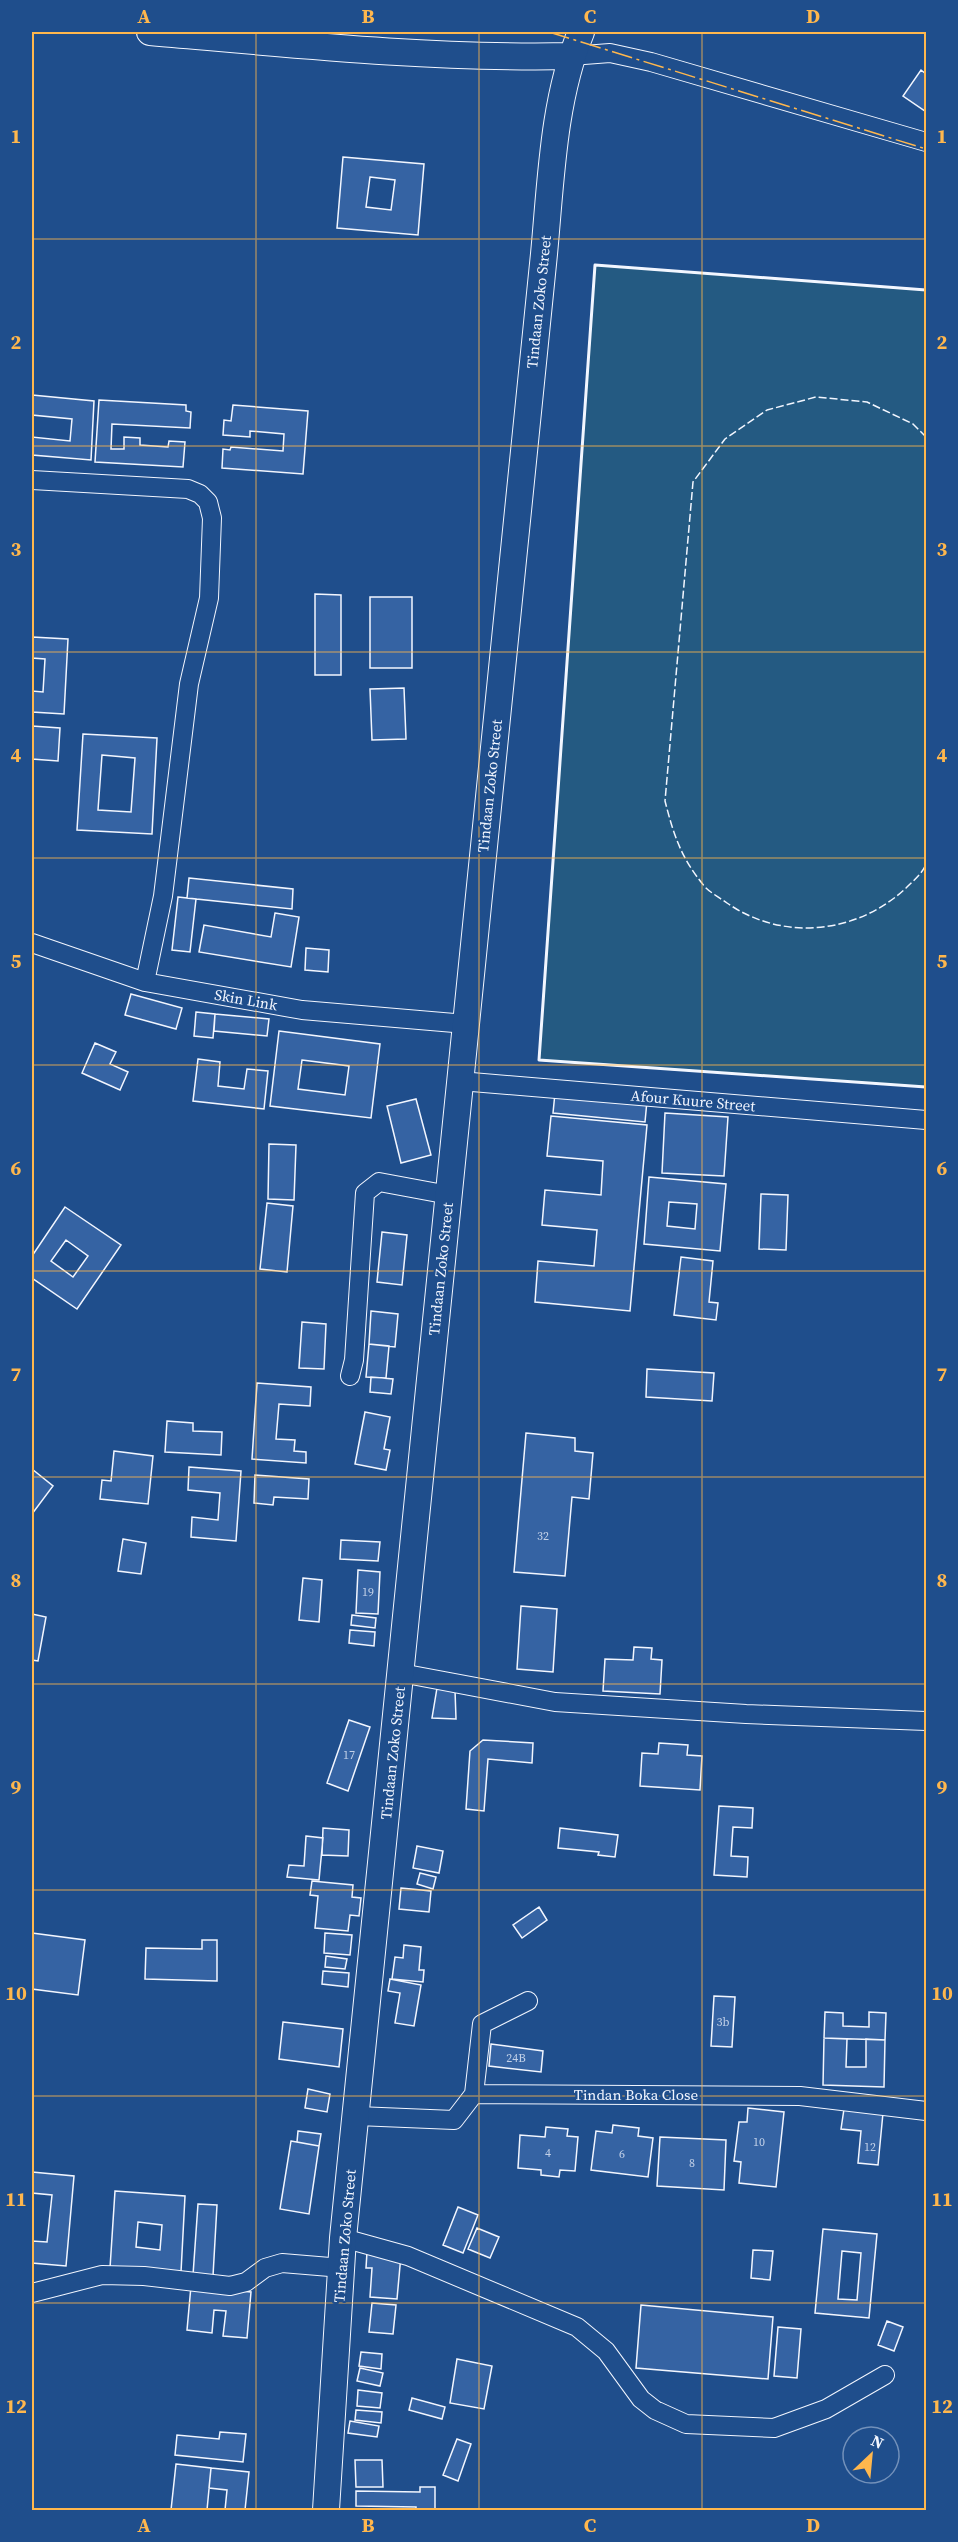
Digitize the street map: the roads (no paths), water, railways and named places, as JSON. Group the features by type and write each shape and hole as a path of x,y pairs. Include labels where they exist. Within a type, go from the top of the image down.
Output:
{"main road":[{"path":"150,32 307,45 525,57 571,56"},
{"name":"Tindaan Zoko Street","path":"326,2511 343,2238 556,137 571,56 581,32"}],"street":[{"path":"571,56 610,53 651,62 927,142"},
{"path":"32,480 188,489 200,494 208,502 212,518 209,598 189,684 163,896 145,982"},
{"name":"Skin Link","path":"32,944 145,982 302,1010 466,1024"},
{"name":"Afour Kuure Street","path":"460,1081 927,1120"},
{"path":"350,1376 354,1360 365,1193 379,1182 449,1195"},
{"path":"401,1673 555,1702 927,1721"},
{"path":"357,2116 454,2120 474,2094 482,2024 528,2001"},
{"name":"Tindan Boka Close","path":"474,2094 800,2096 927,2111"},
{"path":"343,2238 408,2256 577,2327 606,2351 641,2399 655,2410 686,2424 774,2428 826,2409 885,2374"},
{"path":"32,2293 102,2275 144,2276 230,2286 246,2282 266,2268 282,2263 342,2268"}]}
